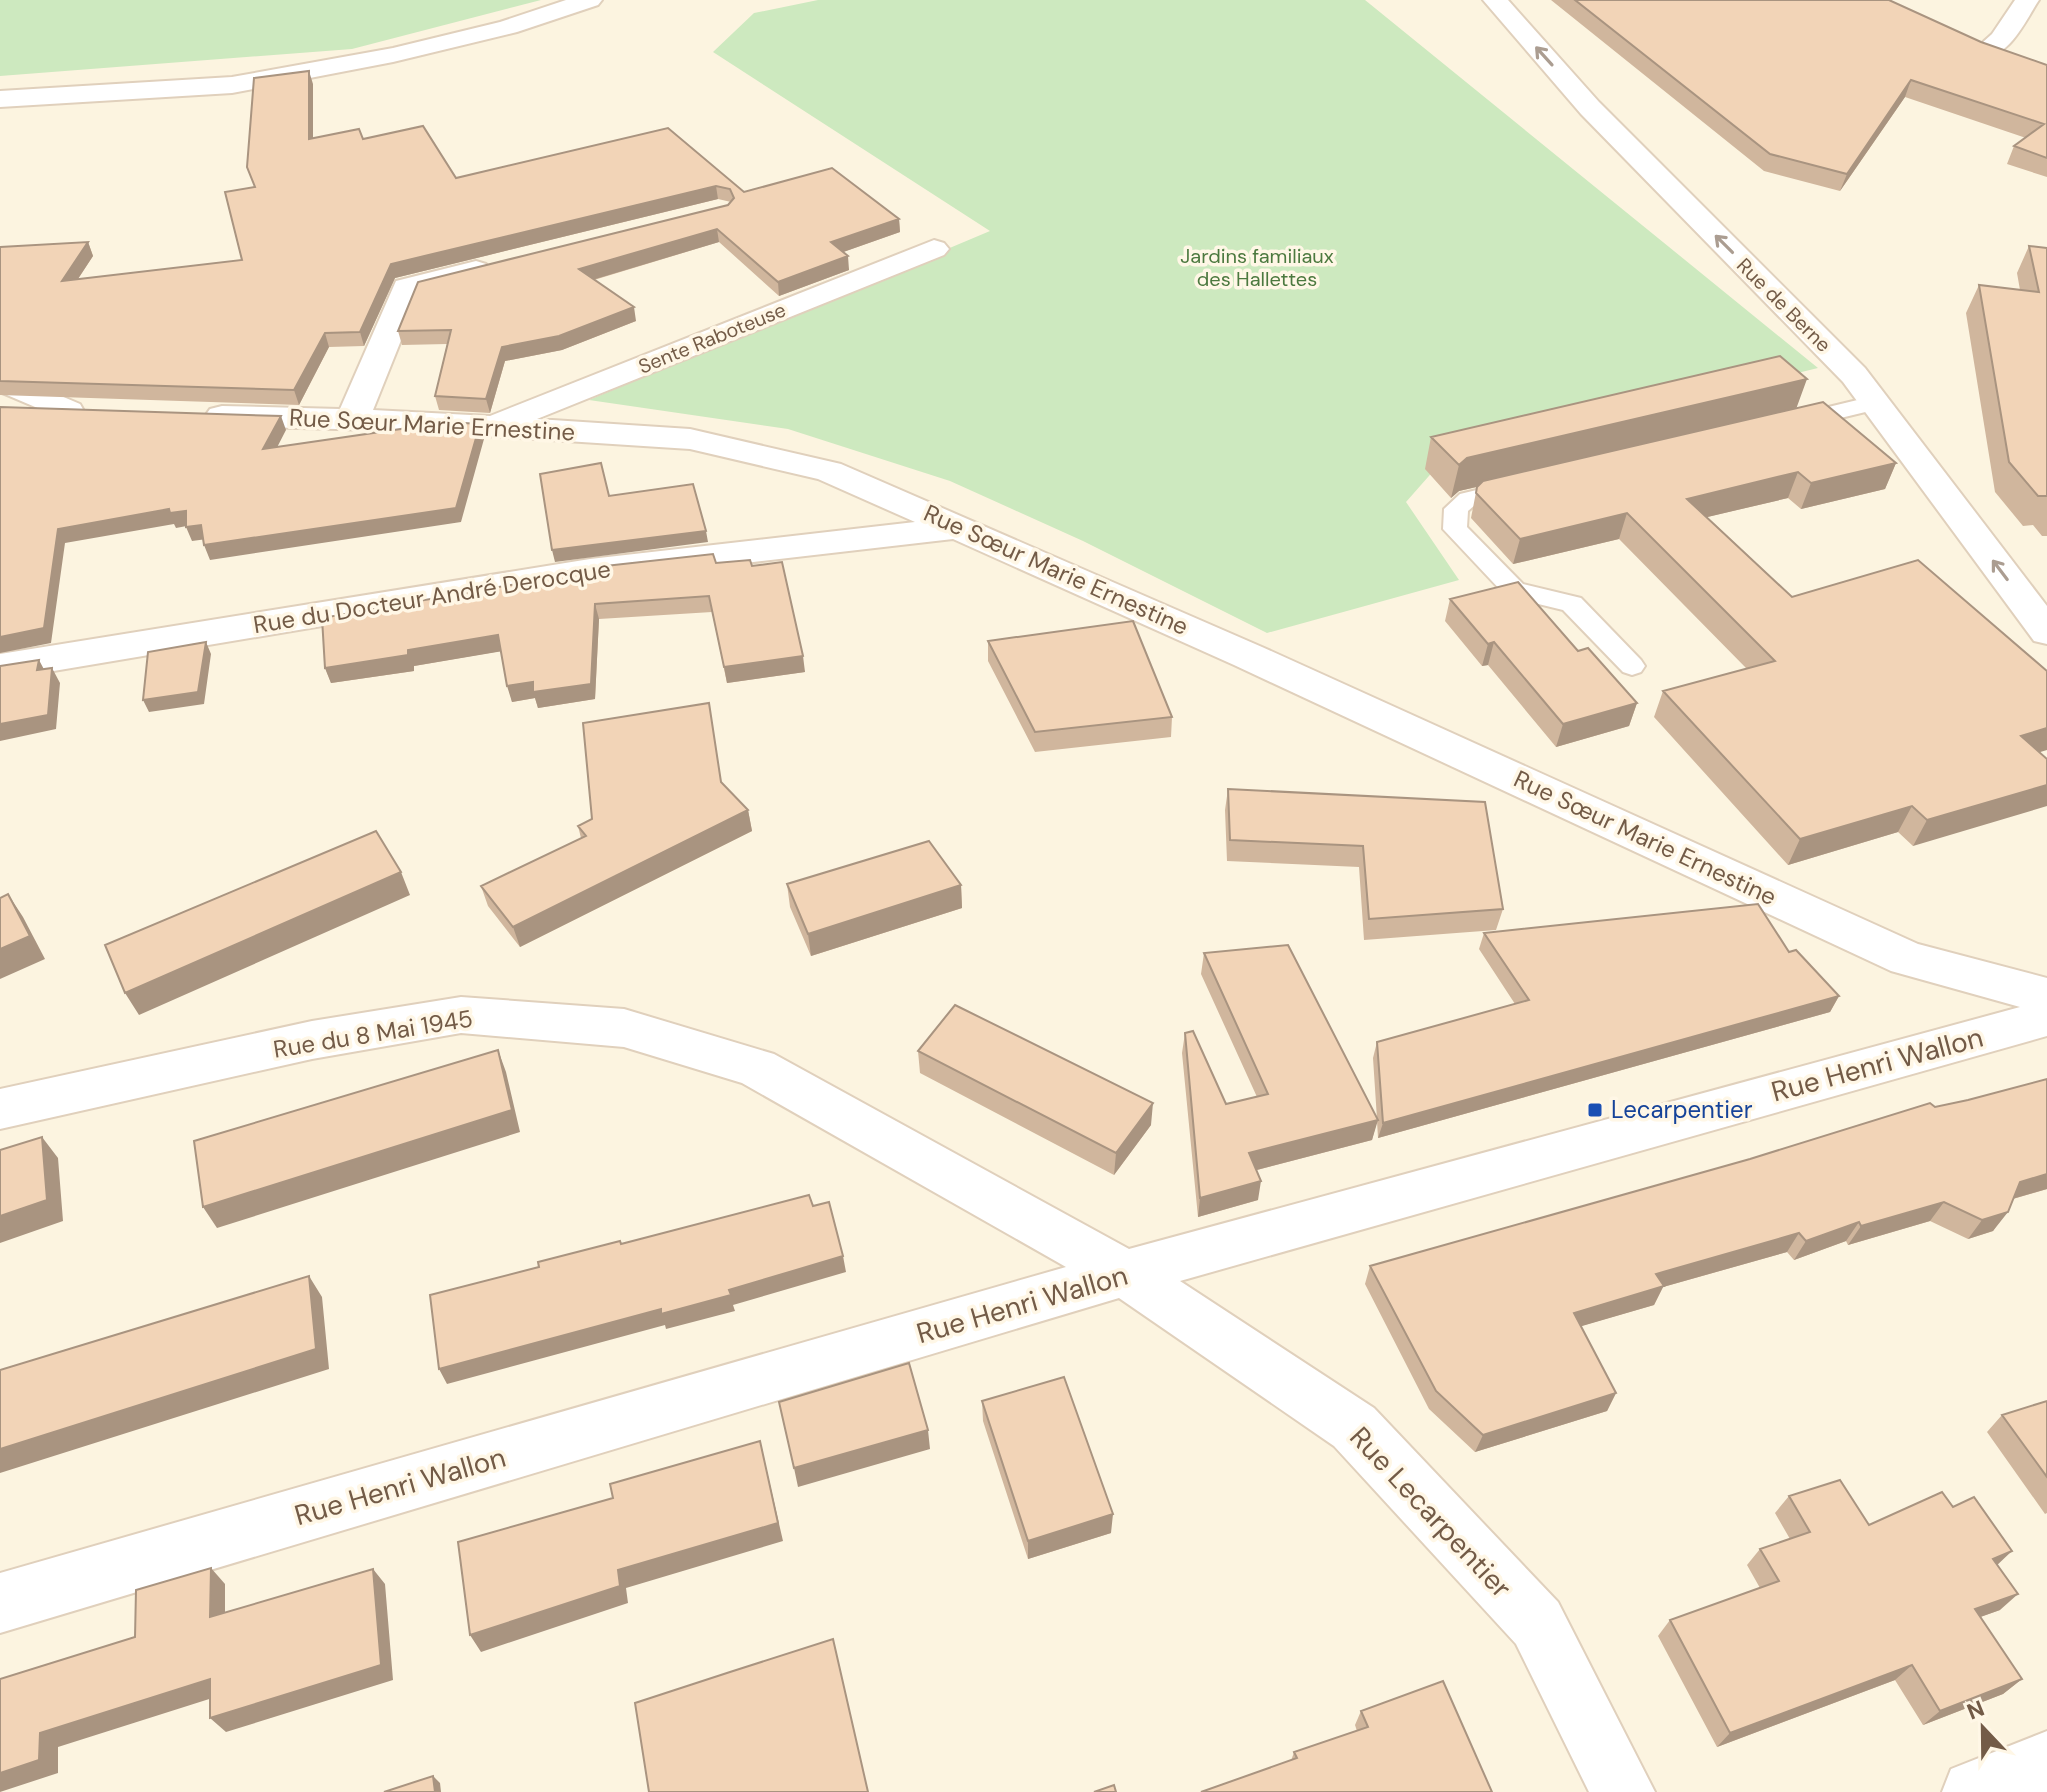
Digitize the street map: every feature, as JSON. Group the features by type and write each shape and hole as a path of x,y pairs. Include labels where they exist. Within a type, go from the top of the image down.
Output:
{"street":[{"path":"0,99 232,85 407,52 508,27 590,0"},
{"name":"Rue de Berne","path":"1495,0 1590,108 1854,375 2047,632"},
{"path":"2009,59 1975,47 2001,39 2027,0"},
{"name":"Sente Raboteuse","path":"489,426 934,249"},
{"path":"352,420 407,287 496,265"},
{"path":"0,380 83,411 0,408"},
{"name":"Rue Sœur Marie Ernestine","path":"194,415 489,426 690,439 829,471 962,527 1907,959 2047,996"},
{"name":"Rue du Docteur André Derocque","path":"0,667 590,570 962,527"},
{"name":"Rue du 8 Mai 1945","path":"0,1109 312,1040 461,1015 624,1028 757,1068 1125,1273"},
{"name":"Rue Henri Wallon","path":"0,1603 1125,1273 2047,1018"},
{"name":"Rue Lecarpentier","path":"1125,1273 1354,1427 1537,1623 1623,1792"},
{"path":"1974,1792 2047,1763"}],"lane":[{"path":"1767,428 1874,403"},
{"path":"1543,482 1468,499 1456,509 1455,529 1515,590 1572,604 1632,666"}],"green space":[{"path":"0,0 541,0 352,49 0,76"},
{"name":"Jardins familiaux des Hallettes","path":"818,0 1365,0 1818,368 1443,460 1406,502 1459,580 1267,633 1083,541 950,481 788,429 589,400 990,231 713,52 754,13"}],"building":[{"path":"1575,0 1889,0 1981,42 2047,65 2047,158 2014,146 2044,124 1911,80 1847,174 1770,154"},
{"path":"309,71 309,139 359,129 363,139 423,126 456,178 668,128 744,192 832,168 899,219 831,242 848,256 778,282 717,229 579,269 634,307 559,336 502,347 486,399 435,396 451,330 398,331 418,282 728,205 734,198 730,189 716,186 391,264 360,332 325,333 294,390 0,381 0,247 88,242 62,281 242,260 225,192 255,187 247,167 254,78"},
{"path":"2029,246 2047,248 2047,496 2038,496 2009,462 1979,285 2039,292"},
{"path":"1780,356 1807,379 1467,458 1459,465 1431,437"},
{"path":"1823,402 1896,463 1811,483 1798,472 1687,499 1792,597 1918,560 2047,671 2047,728 2021,736 2047,759 2047,785 1927,820 1912,806 1800,839 1663,691 1775,661 1627,513 1520,539 1476,493 1483,481"},
{"path":"0,407 281,416 263,449 428,425 429,421 480,424 456,508 204,545 201,525 186,527 186,511 170,513 169,509 58,529 44,628 0,637"},
{"path":"601,463 609,496 693,484 706,531 552,550 540,474"},
{"path":"713,554 716,563 750,560 752,566 782,562 803,656 724,667 709,596 595,604 591,684 533,692 533,682 507,686 498,635 408,650 408,655 325,668 322,618 556,577 556,573"},
{"path":"1518,582 1578,651 1588,648 1637,703 1563,724 1494,642 1488,644 1450,599"},
{"path":"1133,621 1172,717 1035,732 988,641"},
{"path":"206,642 198,692 143,700 148,652"},
{"path":"39,660 37,670 52,668 48,715 0,724 0,666"},
{"path":"709,703 721,782 748,810 513,927 481,886 586,836 578,826 592,819 583,723"},
{"path":"1228,789 1485,802 1503,909 1369,919 1363,846 1230,840"},
{"path":"376,831 401,872 125,993 105,945"},
{"path":"929,841 961,885 808,934 787,884"},
{"path":"8,894 30,936 0,949 0,898"},
{"path":"1758,904 1789,952 1796,950 1839,996 1383,1123 1377,1042 1529,1000 1484,933"},
{"path":"1288,945 1378,1120 1249,1153 1261,1181 1200,1198 1185,1033 1193,1031 1226,1104 1268,1094 1204,953"},
{"path":"955,1005 1153,1103 1116,1153 918,1051"},
{"path":"498,1050 512,1110 203,1207 194,1141"},
{"path":"2047,1079 2047,1174 2020,1182 2008,1212 1982,1220 1944,1202 1861,1226 1859,1222 1806,1241 1799,1233 1656,1274 1664,1286 1574,1313 1616,1393 1483,1435 1436,1391 1370,1266 1750,1159 1930,1103 1935,1107"},
{"path":"42,1137 47,1200 0,1216 0,1150"},
{"path":"809,1195 813,1206 829,1202 843,1256 729,1290 731,1295 661,1314 661,1309 439,1369 430,1295 539,1267 538,1262 620,1241 621,1244"},
{"path":"309,1276 316,1349 0,1449 0,1370"},
{"path":"909,1363 928,1430 794,1468 779,1402"},
{"path":"1064,1377 1113,1514 1028,1541 982,1401"},
{"path":"2047,1401 2047,1477 2002,1415"},
{"path":"760,1441 778,1523 618,1570 620,1586 470,1635 458,1542 613,1498 610,1484"},
{"path":"1840,1480 1869,1525 1942,1492 1953,1507 1974,1497 2012,1551 1993,1559 2018,1594 1975,1609 2022,1679 1940,1711 1912,1665 1730,1733 1670,1620 1779,1581 1760,1549 1810,1532 1789,1496"},
{"path":"211,1568 210,1617 373,1569 381,1665 210,1718 210,1679 40,1733 39,1760 0,1773 0,1679 135,1637 136,1590"},
{"path":"833,1639 868,1792 649,1792 635,1703"},
{"path":"1443,1681 1492,1792 1201,1792 1297,1758 1294,1752 1368,1727 1361,1711"},
{"path":"433,1776 435,1792 384,1792"},
{"path":"1114,1785 1116,1792 1094,1792"}],"place":[{"name":"Lecarpentier","path":"1595,1110"}]}
